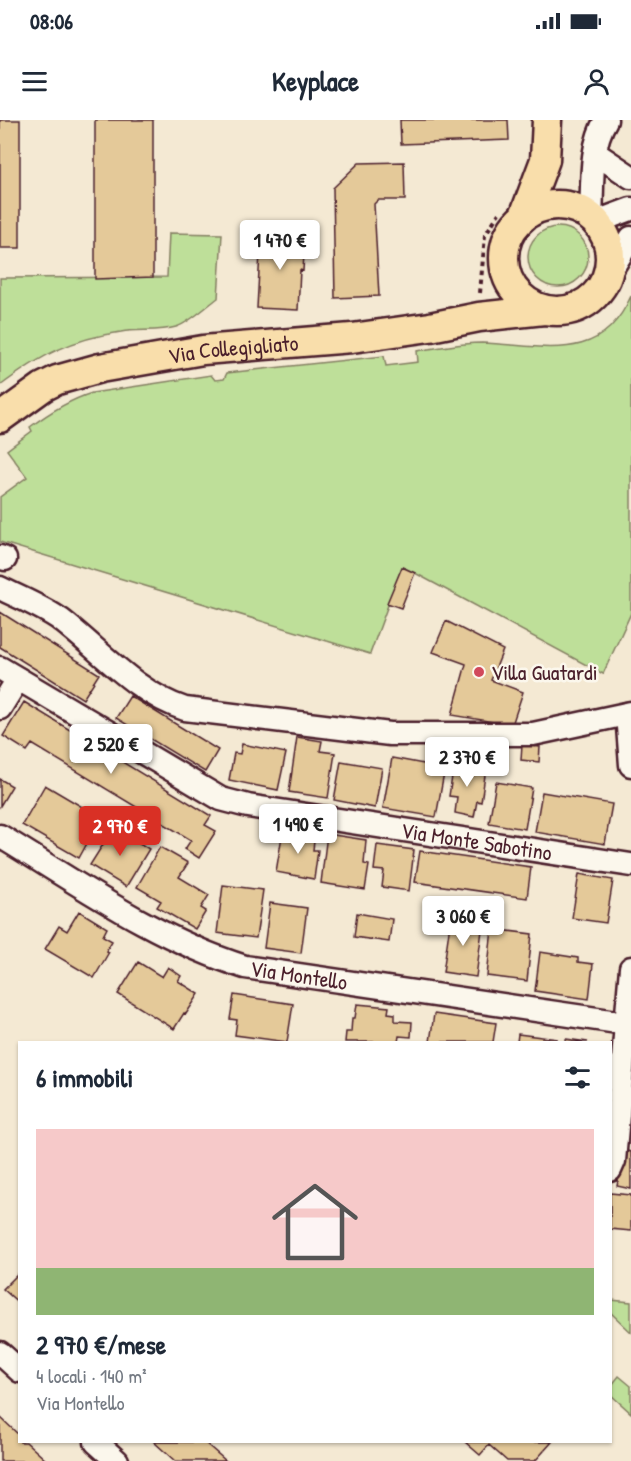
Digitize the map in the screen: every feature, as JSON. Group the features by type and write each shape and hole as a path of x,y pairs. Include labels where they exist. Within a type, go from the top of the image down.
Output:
{"main road":[{"path":"546,160 585,215 603,232 608,244 610,262 608,275 598,292 582,305 563,311 544,310 520,297 506,274 504,262 506,243 515,226 524,216 546,160 547,120"},
{"path":"524,216 546,206 585,215"},
{"path":"480,317 506,274"},
{"name":"Via Collegigliato","path":"0,418 43,387 64,378 100,368 202,350 352,338 480,317 544,310"}],"street":[{"path":"606,120 600,132 595,153 585,215 631,209"},
{"path":"595,153 631,177"},
{"path":"608,275 631,238"},
{"path":"0,588 51,614 160,699 185,709 390,734 533,734 629,714 631,765"},
{"path":"0,708 9,673"},
{"name":"Via Monte Sabotino","path":"9,673 211,794 232,802 631,865"},
{"name":"Via Montello","path":"0,836 154,930 194,949 245,967 629,1024"},
{"path":"612,1166 629,1024 631,968"},
{"path":"0,1353 18,1369"},
{"path":"97,1443 117,1461"}],"green space":[{"path":"558,227 575,232 583,240 588,257 583,274 575,282 558,287 541,282 533,274 528,257 533,240 541,232"},
{"path":"169,233 222,234 218,298 192,319 176,327 103,335 56,350 0,386 0,278 167,277"},
{"path":"631,296 631,613 603,674 402,567 370,654 0,542 0,497 27,477 7,450 32,431 30,427 75,399 92,393 211,375 215,380 224,379 227,373 384,356 386,366 418,362 417,351 466,344 568,346 587,342 603,333 618,318"},
{"path":"612,1300 631,1302 631,1332 612,1314"},
{"path":"619,1376 631,1386 631,1413 612,1396 612,1385"}],"building":[{"path":"0,120 20,120 20,248 0,248"},
{"path":"95,120 153,120 153,277 95,279"},
{"path":"400,120 508,120 509,140 401,144"},
{"path":"404,162 405,200 378,200 374,204 379,296 335,298 333,188 359,163"},
{"path":"261,234 305,236 298,310 257,308"},
{"path":"402,567 415,573 401,608 387,603"},
{"path":"0,612 99,674 83,699 0,647"},
{"name":"Villa Guatardi","path":"446,621 503,650 491,680 523,692 512,725 452,715 466,664 433,652"},
{"path":"130,696 218,750 205,772 116,718"},
{"path":"24,702 211,816 205,825 216,831 199,858 185,849 191,840 32,744 27,751 3,736"},
{"path":"297,737 322,741 320,751 335,753 328,798 289,792"},
{"path":"242,744 286,753 278,790 229,780 234,753 240,754"},
{"path":"522,745 540,747 539,762 521,760"},
{"path":"392,758 445,768 436,817 383,808"},
{"path":"341,761 382,768 375,808 334,800"},
{"path":"454,764 486,769 481,802 477,801 474,817 455,813 457,797 449,796"},
{"path":"0,779 12,786 0,806"},
{"path":"496,782 532,788 525,829 489,823"},
{"path":"45,785 101,818 79,858 22,825"},
{"path":"542,792 612,804 605,844 535,832"},
{"path":"114,827 149,849 126,887 90,865"},
{"path":"292,829 315,833 313,850 318,850 314,879 276,872 282,836 290,837"},
{"path":"327,834 366,840 364,864 369,865 365,890 321,883"},
{"path":"377,845 414,850 409,891 382,887 384,871 374,870"},
{"path":"160,847 188,863 179,877 209,895 201,908 206,911 195,929 157,907 161,901 137,887"},
{"path":"420,851 531,867 527,898 415,882"},
{"path":"579,874 613,880 606,923 572,918"},
{"path":"223,885 263,890 256,938 217,933"},
{"path":"270,903 307,908 301,953 264,948"},
{"path":"79,911 107,928 103,936 112,941 106,951 109,952 94,978 45,949 59,926 67,931"},
{"path":"357,913 392,919 389,942 354,937"},
{"path":"451,917 483,922 476,977 443,972"},
{"path":"492,929 532,934 527,981 487,976"},
{"path":"540,952 578,958 578,962 593,964 589,999 535,991"},
{"path":"138,962 162,977 168,967 181,976 178,981 199,994 174,1029 118,994"},
{"path":"234,995 293,1004 287,1041 235,1035 237,1020 230,1019"},
{"path":"357,1004 389,1007 388,1013 395,1014 395,1021 412,1022 411,1037 399,1036 398,1041 345,1041 346,1032 351,1032 352,1018 355,1018"},
{"path":"434,1014 496,1023 493,1041 430,1041"},
{"path":"518,1034 557,1039 556,1041 517,1041"},
{"path":"624,1150 631,1152 631,1189 617,1186"},
{"path":"612,1193 631,1195 631,1231 612,1229"},
{"path":"18,1274 18,1302 3,1289"},
{"path":"0,1417 18,1434 18,1443 27,1443 47,1461 0,1461"},
{"path":"155,1443 205,1443 226,1461 175,1461"},
{"path":"466,1443 551,1443 535,1461 507,1461 489,1445 480,1455"}],"place":[{"name":"Villa Guatardi","path":"479,672"}]}
